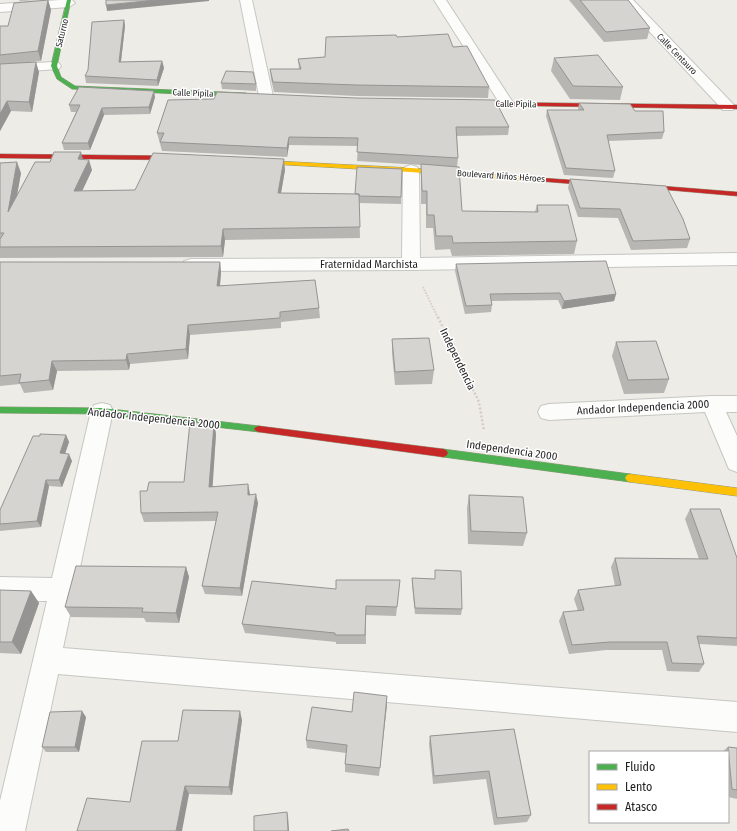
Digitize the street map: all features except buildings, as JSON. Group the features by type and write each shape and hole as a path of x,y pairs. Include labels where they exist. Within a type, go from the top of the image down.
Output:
{"street":[{"path":"246,0 270,96"},
{"path":"440,0 507,104"},
{"name":"Calle Centauro","path":"626,0 733,107"},
{"path":"0,8 69,2"},
{"name":"Saturno","path":"56,72 69,2"},
{"path":"0,70 56,72"},
{"name":"Calle Pípila","path":"56,72 74,88 270,96"},
{"name":"Calle Pípila","path":"459,103 733,107"},
{"path":"0,156 190,158"},
{"name":"Boulevard Niños Héroes","path":"245,161 411,170 610,184"},
{"path":"411,170 412,264"},
{"path":"626,186 737,194"},
{"name":"Fraternidad Marchista","path":"174,264 412,264 737,259"},
{"path":"712,404 737,463"},
{"name":"Andador Independencia 2000","path":"549,412 737,404"},
{"name":"Andador Independencia 2000","path":"0,410 102,411 283,432"},
{"path":"9,831 61,590 102,411"},
{"name":"Independencia 2000","path":"283,432 737,492"},
{"path":"0,589 61,590"},
{"path":"46,660 737,717"}],"path":[{"name":"Independencia","path":"412,264 479,402 488,459"}],"traffic: fast":[{"path":"69,0 54,66 59,78 74,88 246,95"},
{"path":"0,410 102,411 259,429"},
{"path":"443,453 630,478"}],"traffic: slow":[{"path":"255,162 411,170 527,179"},
{"path":"630,478 737,492"}],"traffic: jam":[{"path":"468,104 737,107"},
{"path":"0,156 181,158"},
{"path":"527,179 600,184"},
{"path":"636,186 737,194"},
{"path":"259,429 443,453"}]}
